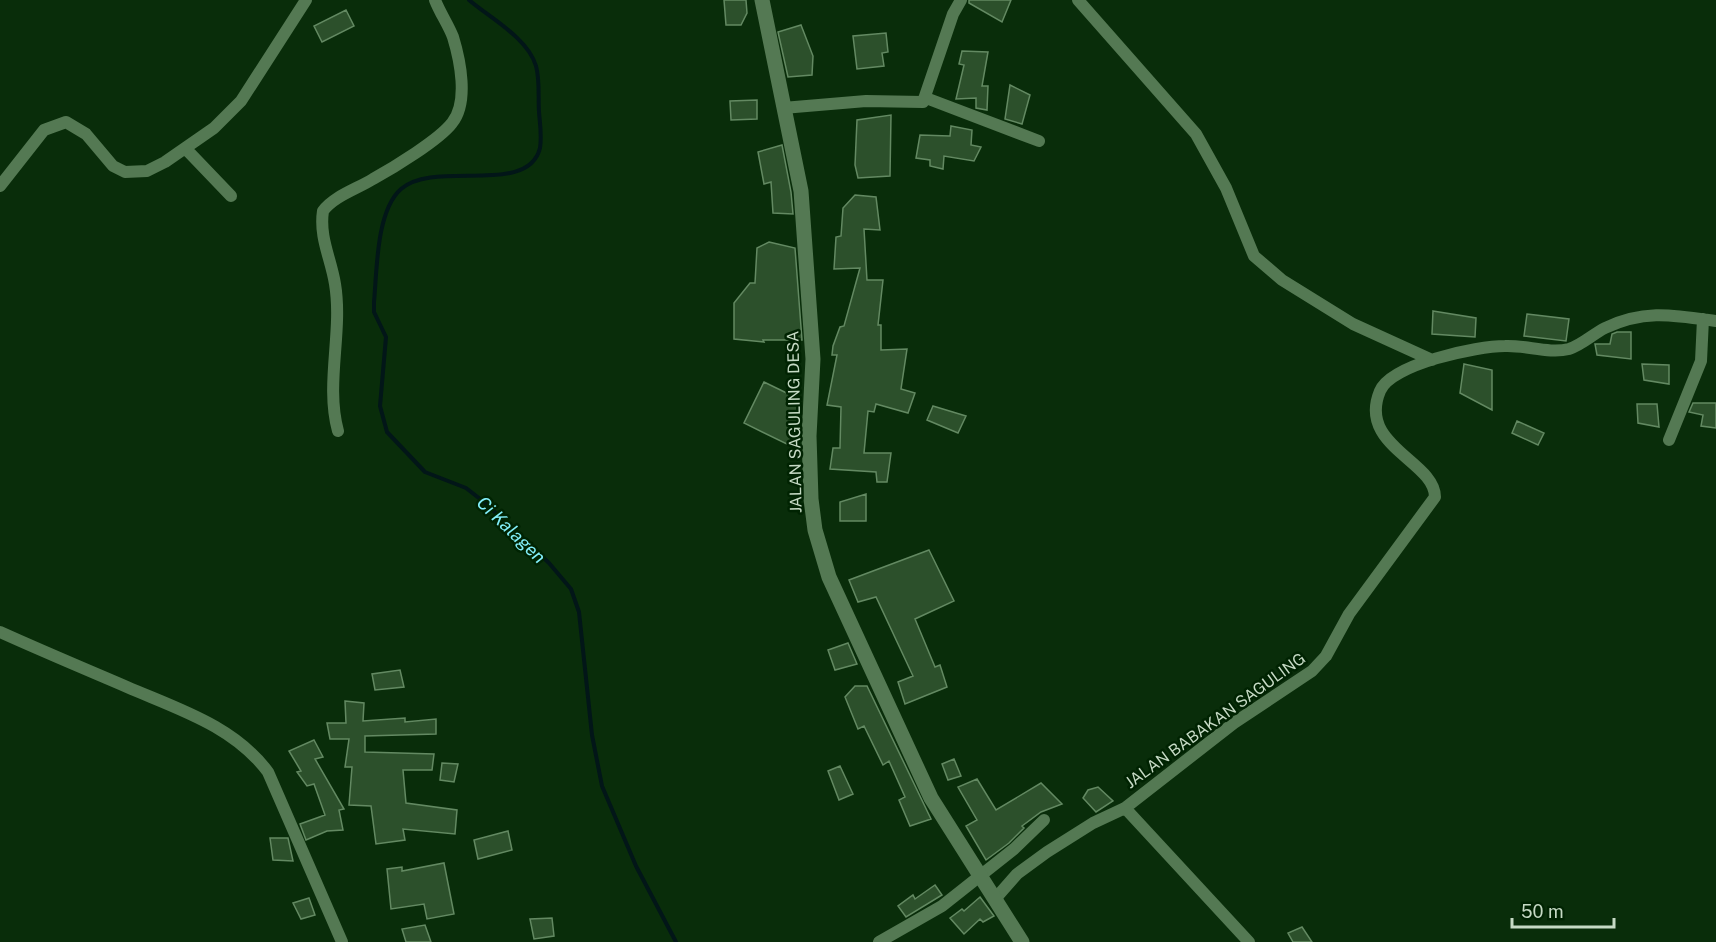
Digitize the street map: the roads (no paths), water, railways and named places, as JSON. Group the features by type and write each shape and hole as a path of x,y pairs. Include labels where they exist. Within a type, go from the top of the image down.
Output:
{"street":[{"path":"0,186 44,130 66,122 86,134 113,166 125,172 147,171 185,148 214,128 241,101 306,0"},
{"path":"338,431 334,407 336,286 325,249 323,211 334,201 375,178 428,143 453,123 460,102 460,72 453,38 435,0"},
{"name":"JALAN SAGULING DESA","path":"762,0 801,191 813,359 810,478 815,530 830,576 931,798 982,875 1022,942"},
{"path":"783,108 866,101 920,103 926,98 945,36 961,0"},
{"path":"1078,0 1196,134 1226,188 1254,256 1282,280 1353,324 1432,360 1476,349 1505,346 1569,349 1630,317 1659,315 1710,320 1701,362 1670,440"},
{"path":"926,98 1040,141"},
{"path":"185,148 231,196"},
{"name":"JALAN BABAKAN SAGULING","path":"995,899 1017,874 1093,823 1125,808 1234,723 1312,671 1326,656 1340,636 1349,614 1435,497 1431,483 1386,440 1379,427 1377,409 1380,391 1388,381 1402,371 1432,360"},
{"path":"0,632 220,729 256,755 268,772 342,942"},
{"path":"1125,808 1249,942"},
{"path":"879,942 942,906 982,875 1044,820"}],"waterway":[{"name":"Ci Kalagen","path":"469,0 507,29 532,56 538,77 540,148 532,163 518,171 500,175 435,177 416,181 401,189 393,199 382,226 379,242 374,302 374,312 386,337 380,406 387,432 425,472 466,488 484,502 549,563 571,589 579,612 592,735 602,786 636,866 676,942"}]}
